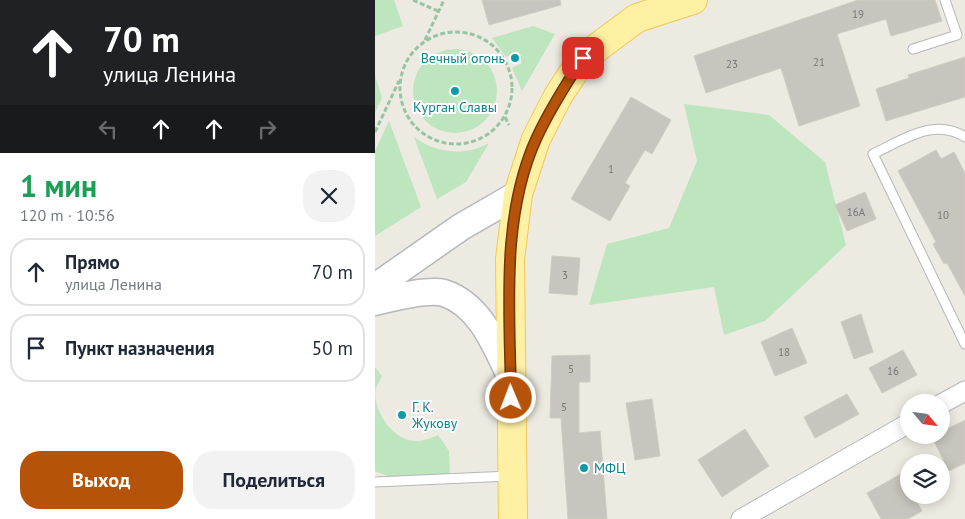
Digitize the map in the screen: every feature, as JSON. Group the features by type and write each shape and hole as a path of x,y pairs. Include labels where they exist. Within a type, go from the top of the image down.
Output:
{"main road":[{"path":"513,519 510,259 519,194 536,139 558,96 583,58 637,18 693,0"},
{"path":"375,287 461,227 519,194"},
{"path":"375,302 409,295 443,293 462,304 482,320 511,378"}],"street":[{"path":"950,399 965,391"},
{"path":"741,519 900,428"}],"lane":[{"path":"913,49 957,35 945,0"},
{"path":"965,137 955,130 932,128 873,154 965,344"},
{"path":"375,482 513,476"}],"path":[{"path":"413,0 439,11"},
{"path":"375,132 407,60 423,42 444,0"},
{"path":"400,78 400,98 407,116 419,132 437,141 456,145 475,142 492,132 505,117 512,100 513,82 508,65 499,50 485,38 468,32 450,31 433,36 423,42"},
{"path":"505,117 509,125"}],"green space":[{"path":"375,0 394,0 403,26 375,36"},
{"path":"533,26 555,34 522,91 512,68 522,63 518,52 506,57 492,38"},
{"name":"Курган Славы","path":"455,49 471,52 485,61 494,75 497,91 494,107 485,121 471,130 455,133 439,130 425,121 416,107 413,91 416,75 425,61 439,52"},
{"path":"375,75 382,98 375,113"},
{"path":"684,104 769,115 825,162 846,245 765,321 724,335 714,287 589,305 607,244 669,228 697,161"},
{"path":"389,121 421,207 375,236 375,151"},
{"path":"414,137 431,147 450,151 470,150 489,143 466,182 437,199"},
{"path":"375,367 382,376 375,391"},
{"path":"375,391 376,400 383,418 388,426 402,437 419,441 438,435 449,451 450,476 390,477 375,471"}],"building":[{"path":"482,0 560,0 561,5 489,25"},
{"path":"858,0 935,0 942,21 891,36 886,19 837,34 860,106 799,126 781,68 706,93 694,56"},
{"path":"965,57 965,97 886,121 876,89 909,78 908,75"},
{"path":"631,97 671,120 652,154 645,150 625,183 630,186 610,221 571,199"},
{"path":"936,150 941,159 954,152 965,173 965,296 947,263 944,264 933,244 936,242 898,171"},
{"path":"865,192 876,219 847,231 835,205"},
{"path":"552,256 580,258 577,295 549,293"},
{"path":"861,314 873,352 854,359 841,322"},
{"path":"792,328 807,363 775,376 761,342"},
{"path":"903,350 917,375 882,393 869,368"},
{"path":"590,355 590,382 579,382 579,433 600,431 607,519 568,519 561,418 550,418 552,356"},
{"path":"847,394 859,414 815,438 804,417"},
{"path":"652,399 660,456 635,460 626,403"},
{"path":"965,420 965,463 950,470 950,454 940,454 936,444 950,444 950,428"},
{"path":"745,429 769,466 722,497 698,460"},
{"path":"900,475 900,504 918,504 922,511 908,519 881,519 867,493"}],"place":[{"name":"Вечный огонь","path":"515,58"},
{"name":"Курган Славы","path":"455,91"},
{"name":"Г. К. Жукову","path":"402,415"},
{"name":"МФЦ","path":"584,468"}],"route":[{"path":"511,398 510,259 519,194 536,139 558,96 583,58"}]}
